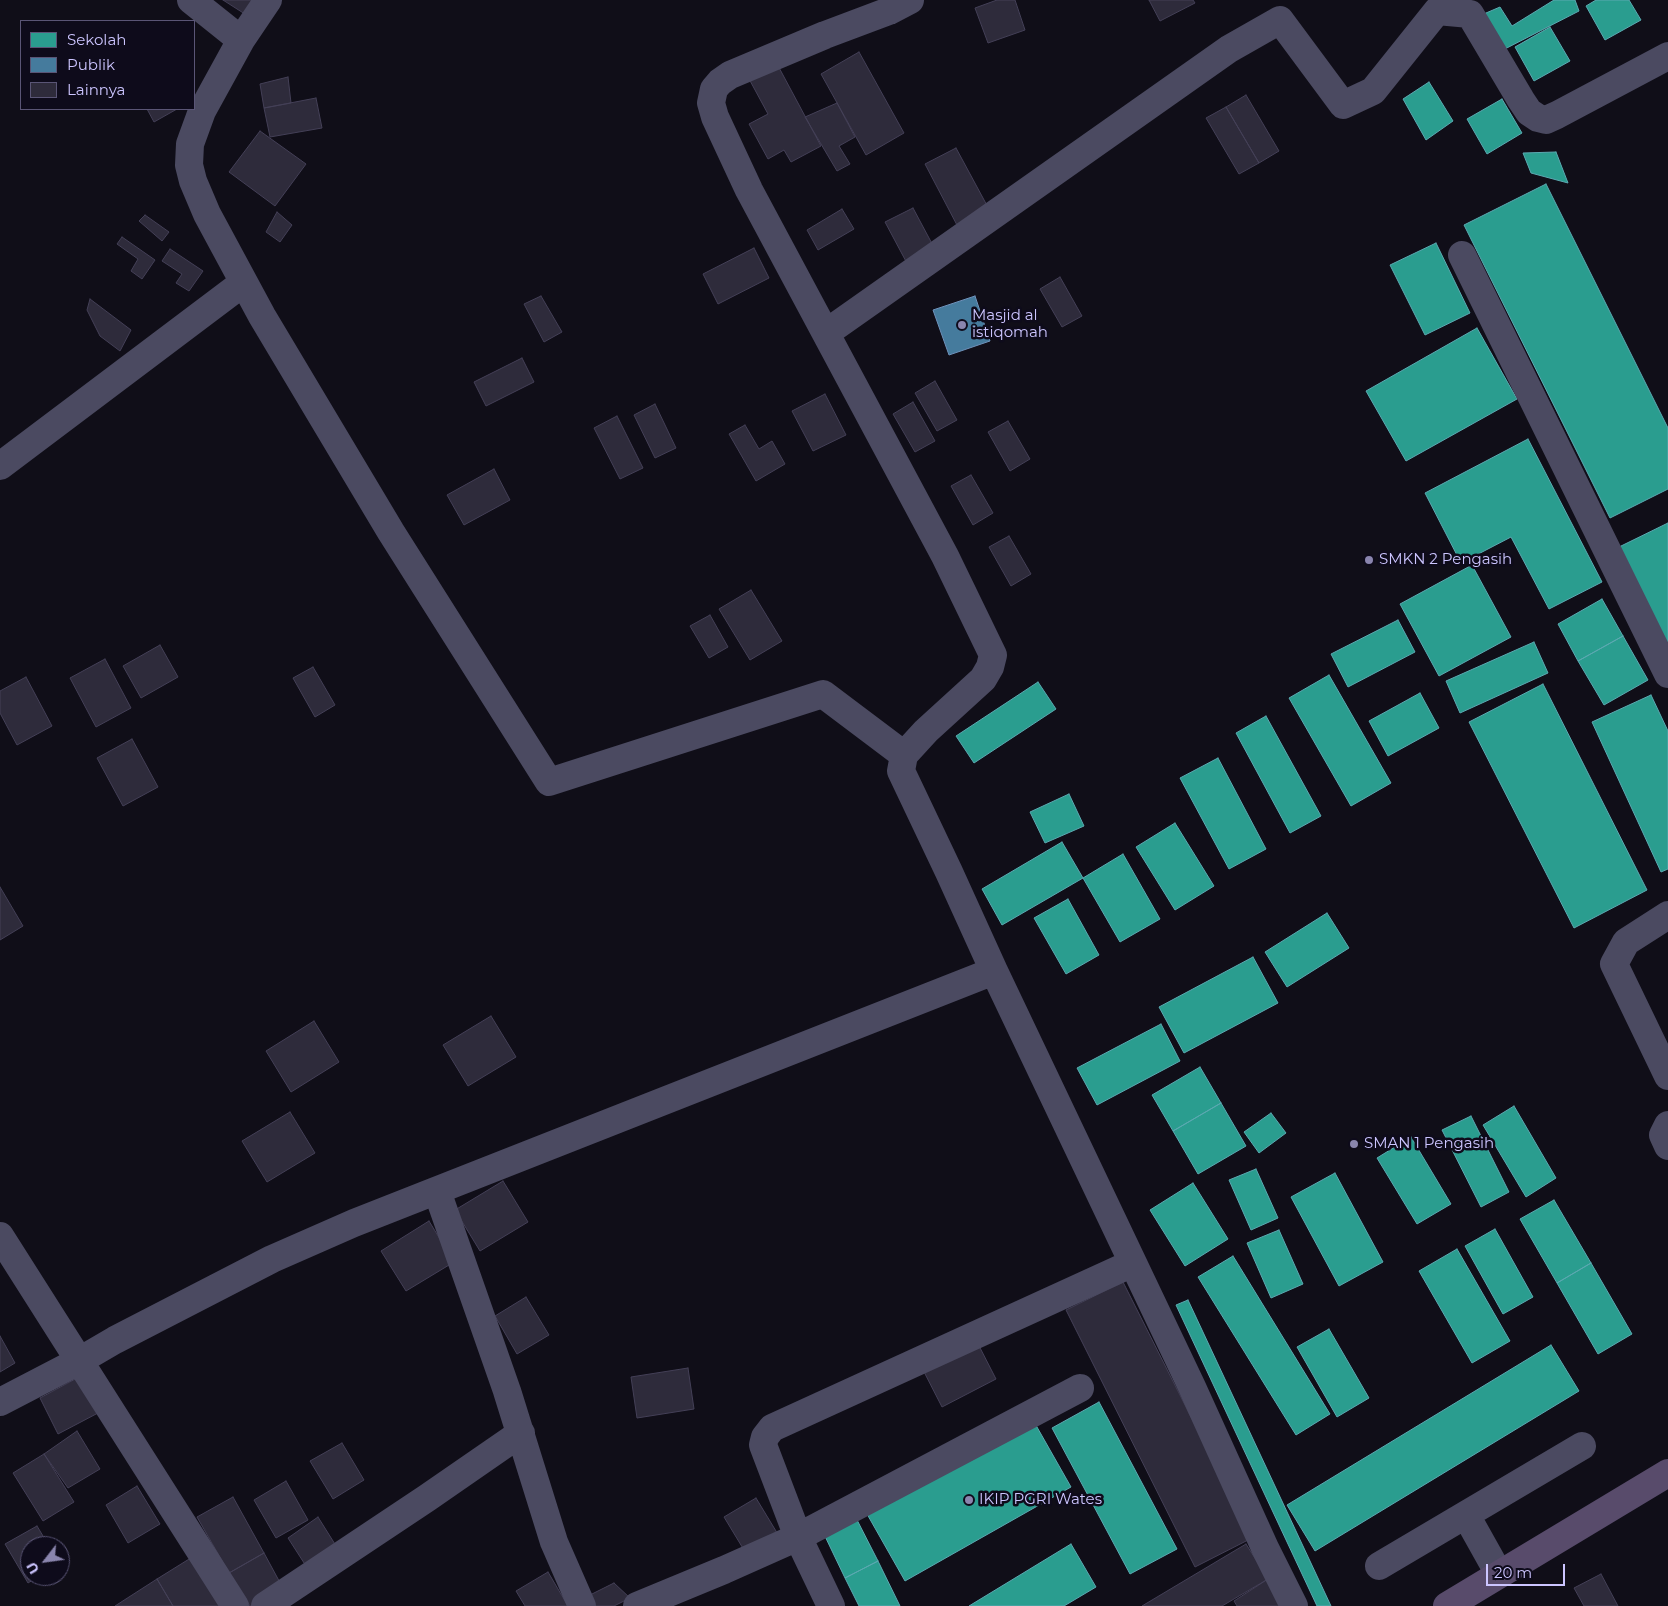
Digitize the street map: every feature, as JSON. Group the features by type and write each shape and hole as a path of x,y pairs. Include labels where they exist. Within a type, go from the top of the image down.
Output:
{"main road":[{"path":"1447,1606 1668,1473"}],"street":[{"path":"190,0 241,40"},
{"path":"268,0 241,40 202,111 190,144 189,165 193,181 207,214 243,283 391,532 549,782 823,694 904,754"},
{"path":"910,0 889,11 825,35 730,75 714,89 712,110 749,190 945,556 993,655 990,667 983,679 926,731 904,754 901,770 950,872 994,971 1192,1387 1265,1548 1294,1606"},
{"path":"826,333 1229,49 1280,20 1343,105 1373,91 1437,11 1470,14 1529,112 1538,118 1546,120 1668,56"},
{"path":"1462,255 1668,674"},
{"path":"0,466 243,283"},
{"path":"1668,915 1626,942 1614,964 1668,1076"},
{"path":"0,1402 115,1340 272,1260 354,1223 994,971"},
{"path":"1668,1125 1663,1134 1668,1146"},
{"path":"437,1191 507,1391 551,1532 582,1606"},
{"path":"0,1236 235,1606"},
{"path":"831,1606 798,1537 763,1445 765,1437 772,1428 1133,1263"},
{"path":"637,1606 798,1537 1080,1388"},
{"path":"265,1606 427,1498 520,1433"},
{"path":"1379,1566 1582,1446"},
{"path":"1466,1514 1499,1574"}],"building: Sekolah":[{"path":"1554,0 1575,0 1579,11 1497,53 1479,16 1500,7 1512,26"},
{"path":"1596,0 1629,0 1641,20 1605,40 1586,6"},
{"path":"1550,27 1570,61 1534,81 1515,47"},
{"path":"1429,82 1453,121 1426,140 1403,99"},
{"path":"1502,99 1522,133 1487,154 1467,119"},
{"path":"1556,152 1568,183 1531,173 1523,153"},
{"path":"1546,184 1668,428 1668,489 1610,518 1464,225"},
{"path":"1436,243 1470,313 1425,335 1390,265"},
{"path":"1477,328 1517,399 1406,461 1366,391"},
{"path":"1528,439 1602,582 1549,609 1511,537 1461,563 1425,493"},
{"path":"1668,523 1668,645 1619,547"},
{"path":"1472,565 1511,637 1439,676 1400,604"},
{"path":"1602,599 1623,636 1578,661 1558,624"},
{"path":"1398,620 1415,652 1348,687 1331,654"},
{"path":"1623,636 1648,680 1604,705 1578,661"},
{"path":"1534,642 1548,673 1460,713 1446,681"},
{"path":"1329,675 1391,783 1351,806 1289,698"},
{"path":"1038,682 1056,709 974,763 956,736"},
{"path":"1543,684 1647,890 1574,928 1469,722"},
{"path":"1420,693 1439,728 1388,756 1369,721"},
{"path":"1651,695 1668,731 1668,869 1661,872 1592,722"},
{"path":"1266,716 1321,816 1290,833 1236,733"},
{"path":"1218,758 1266,849 1229,869 1180,778"},
{"path":"1069,794 1084,826 1045,843 1030,812"},
{"path":"1175,823 1214,886 1175,910 1136,847"},
{"path":"1062,842 1083,878 1002,925 982,889"},
{"path":"1123,854 1160,919 1120,942 1083,878"},
{"path":"1068,899 1099,955 1066,974 1034,918"},
{"path":"1327,913 1349,948 1287,987 1265,952"},
{"path":"1253,957 1278,1003 1184,1053 1159,1007"},
{"path":"1161,1024 1180,1061 1097,1105 1077,1068"},
{"path":"1200,1067 1221,1103 1173,1131 1152,1095"},
{"path":"1221,1103 1246,1146 1198,1174 1173,1131"},
{"path":"1514,1106 1556,1178 1526,1197 1483,1125"},
{"path":"1271,1113 1286,1133 1259,1153 1244,1132"},
{"path":"1471,1116 1509,1192 1481,1207 1442,1130"},
{"path":"1411,1137 1451,1204 1417,1224 1377,1158"},
{"path":"1256,1169 1278,1218 1251,1230 1229,1180"},
{"path":"1335,1173 1383,1262 1339,1286 1291,1197"},
{"path":"1193,1183 1228,1239 1185,1266 1150,1210"},
{"path":"1554,1200 1591,1263 1557,1283 1520,1219"},
{"path":"1495,1229 1533,1297 1503,1314 1465,1246"},
{"path":"1279,1230 1303,1284 1271,1298 1247,1243"},
{"path":"1457,1249 1510,1341 1472,1363 1419,1271"},
{"path":"1233,1256 1330,1414 1296,1435 1198,1277"},
{"path":"1591,1263 1632,1334 1598,1354 1557,1283"},
{"path":"1188,1300 1331,1606 1317,1606 1176,1305"},
{"path":"1329,1329 1369,1398 1337,1417 1297,1347"},
{"path":"1551,1345 1579,1391 1315,1551 1287,1505"},
{"name":"IKIP PGRI Wates","path":"1099,1402 1177,1549 1130,1574 1052,1428"},
{"name":"IKIP PGRI Wates","path":"1033,1420 1071,1487 905,1581 867,1514"},
{"path":"854,1514 878,1561 845,1578 822,1530"},
{"name":"IKIP PGRI Wates","path":"1071,1544 1096,1587 1064,1606 969,1606"},
{"path":"878,1561 900,1606 859,1606 845,1578"}],"building: Publik":[{"name":"Masjid al istiqomah","path":"975,296 990,341 949,355 933,310"}],"building: Lainnya":[{"path":"223,0 259,0 248,16"},
{"path":"997,0 1015,0 1025,30 988,43 975,8"},
{"path":"1149,0 1193,0 1195,3 1160,21"},
{"path":"859,52 904,133 866,155 821,74"},
{"path":"776,62 821,146 791,162 784,150 768,159 749,124 768,114 748,77"},
{"path":"288,77 291,103 264,108 260,84"},
{"path":"1246,95 1279,151 1259,163 1226,107"},
{"path":"316,98 322,128 270,137 264,108"},
{"path":"837,103 855,137 839,146 850,164 837,171 805,117"},
{"path":"1226,107 1259,163 1239,174 1206,118"},
{"path":"148,110 175,110 154,122"},
{"path":"260,131 306,164 275,206 229,172"},
{"path":"956,148 990,211 958,227 925,164"},
{"path":"913,208 937,253 909,267 885,222"},
{"path":"842,209 854,229 818,250 807,230"},
{"path":"277,212 292,225 280,242 266,232"},
{"path":"145,215 169,232 162,241 139,221"},
{"path":"122,237 155,260 142,279 131,271 138,259 117,244"},
{"path":"754,248 769,278 718,304 703,274"},
{"path":"170,249 203,271 189,291 176,283 182,274 162,261"},
{"path":"1060,277 1082,316 1062,327 1040,289"},
{"path":"541,296 562,332 544,342 524,304"},
{"path":"90,299 131,330 120,351 100,336 87,310"},
{"path":"522,358 534,382 486,406 474,382"},
{"path":"935,381 957,420 937,431 915,393"},
{"path":"825,394 846,435 813,451 792,411"},
{"path":"913,402 935,441 915,452 893,414"},
{"path":"655,404 676,448 655,458 634,415"},
{"path":"617,416 643,468 620,479 594,428"},
{"path":"1008,421 1030,459 1010,471 988,432"},
{"path":"745,425 759,449 772,441 785,464 756,481 729,434"},
{"path":"494,469 510,500 464,525 447,495"},
{"path":"971,475 993,513 973,525 951,486"},
{"path":"1009,536 1031,574 1011,586 989,547"},
{"path":"751,590 782,641 750,660 719,609"},
{"path":"710,615 728,647 709,658 690,626"},
{"path":"160,645 178,677 141,698 123,666"},
{"path":"105,659 131,708 96,727 70,678"},
{"path":"313,667 335,705 315,717 293,678"},
{"path":"26,677 52,726 17,745 0,713 0,691"},
{"path":"132,739 158,787 123,806 97,758"},
{"path":"0,887 23,926 0,940"},
{"path":"491,1016 516,1057 468,1086 443,1045"},
{"path":"314,1021 339,1062 291,1092 266,1051"},
{"path":"290,1112 315,1153 267,1182 242,1141"},
{"path":"503,1181 528,1222 480,1251 455,1210"},
{"path":"429,1221 454,1262 406,1291 381,1251"},
{"path":"1123,1282 1252,1538 1195,1567 1066,1310"},
{"path":"526,1297 549,1335 517,1354 495,1316"},
{"path":"0,1336 15,1363 0,1372"},
{"path":"975,1338 996,1379 942,1407 921,1366"},
{"path":"688,1368 694,1409 637,1418 631,1377"},
{"path":"79,1377 98,1413 58,1434 40,1398"},
{"path":"77,1431 100,1469 68,1488 44,1454"},
{"path":"342,1443 364,1480 333,1499 310,1461"},
{"path":"44,1454 74,1502 43,1521 13,1473"},
{"path":"286,1481 308,1520 276,1538 254,1500"},
{"path":"137,1486 160,1524 128,1543 106,1505"},
{"path":"233,1497 264,1553 229,1573 197,1517"},
{"path":"756,1498 779,1536 747,1555 724,1517"},
{"path":"318,1517 338,1549 306,1566 288,1538"},
{"path":"37,1526 43,1536 20,1536 20,1569 5,1544"},
{"path":"1246,1544 1268,1579 1222,1606 1142,1606"},
{"path":"264,1553 284,1590 257,1606 250,1606 229,1573"},
{"path":"194,1556 220,1606 173,1606 157,1579"},
{"path":"548,1572 568,1606 525,1606 516,1591"},
{"path":"1601,1574 1618,1606 1584,1606 1574,1588"},
{"path":"157,1579 173,1606 115,1606"},
{"path":"1268,1579 1285,1606 1237,1606 1234,1601"},
{"path":"614,1583 630,1598 614,1606 593,1606 588,1596"}],"place":[{"name":"Masjid al istiqomah","path":"962,325"},
{"name":"SMKN 2 Pengasih","path":"1369,560"},
{"name":"SMAN 1 Pengasih","path":"1354,1144"},
{"name":"IKIP PGRI Wates","path":"969,1500"}]}
